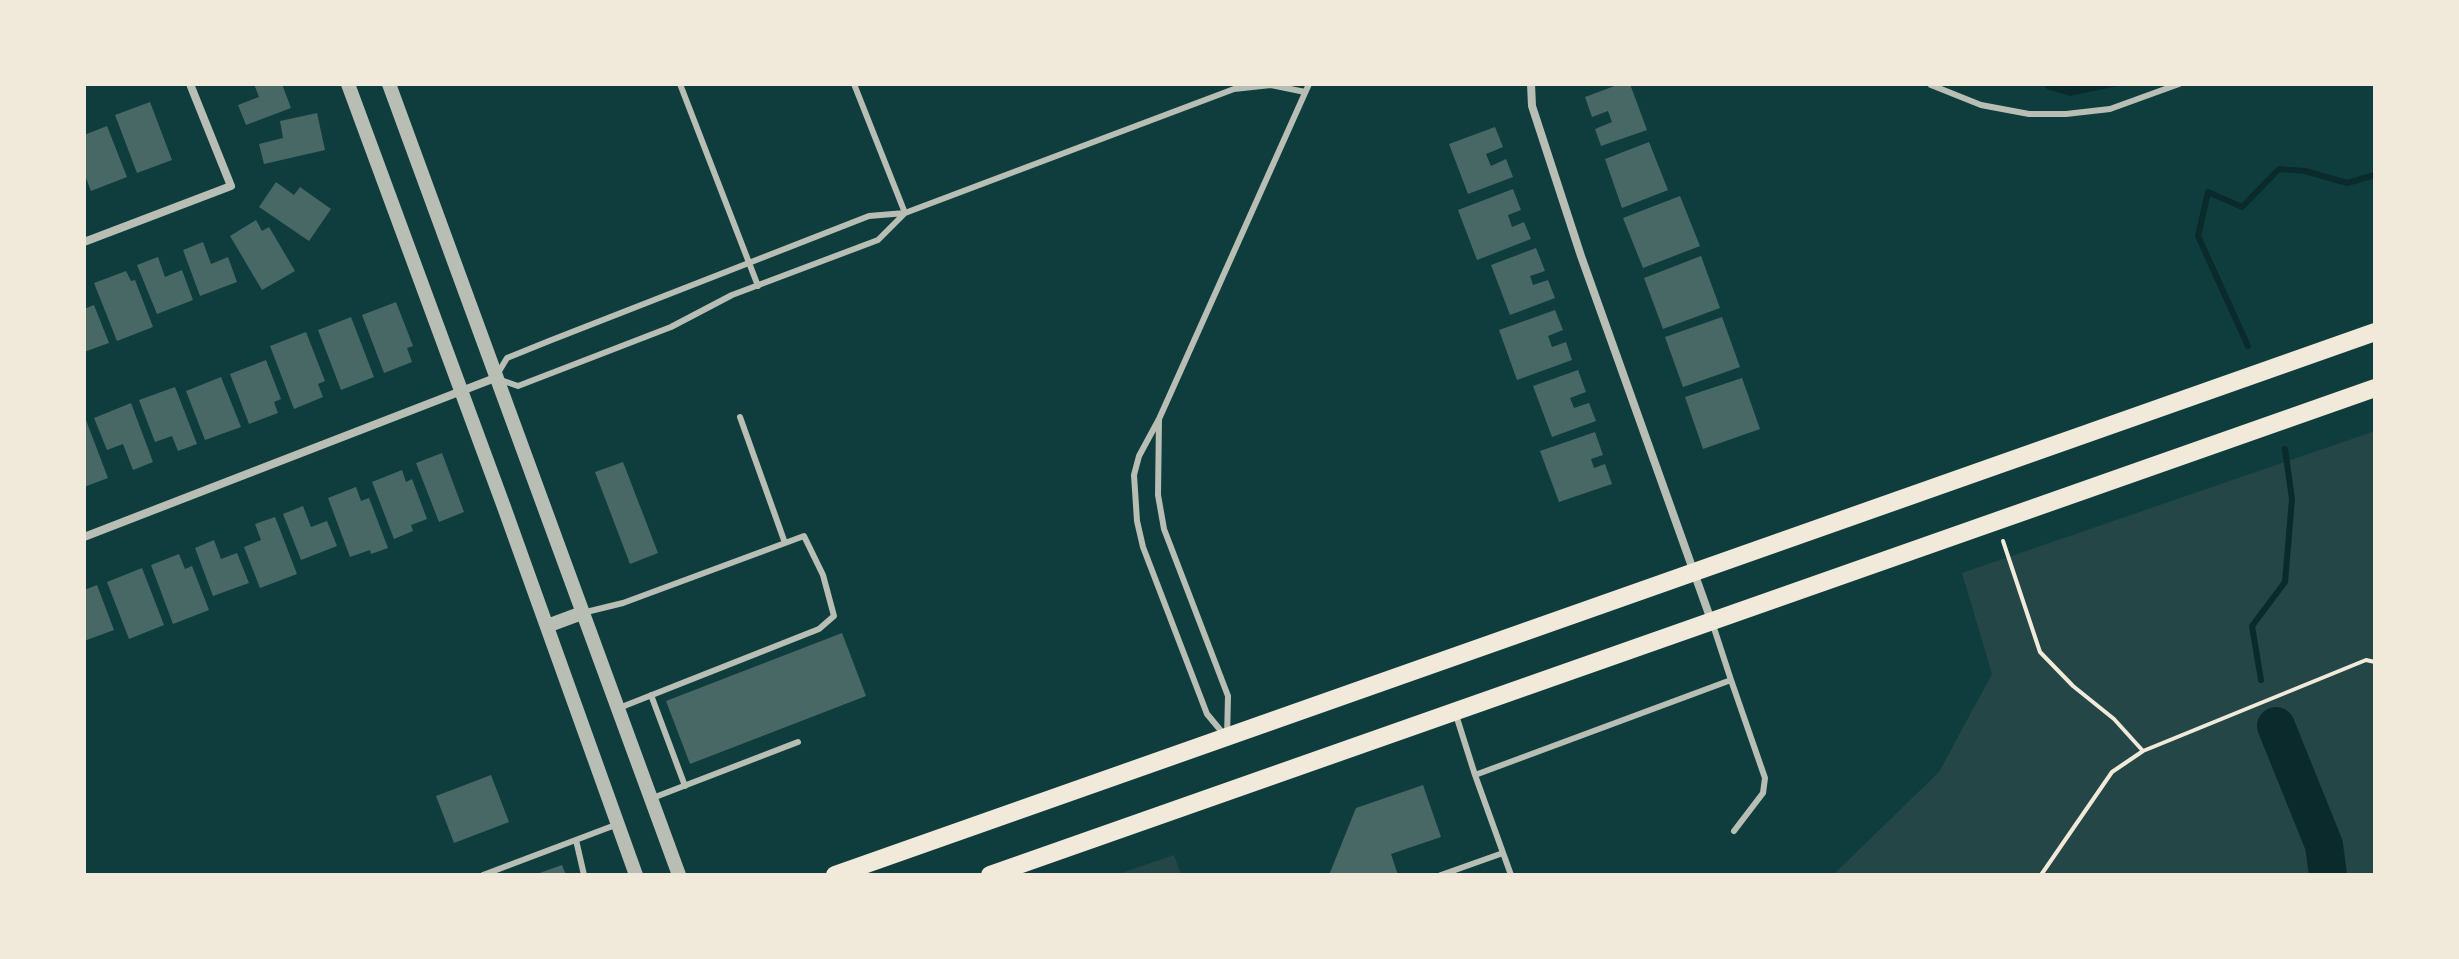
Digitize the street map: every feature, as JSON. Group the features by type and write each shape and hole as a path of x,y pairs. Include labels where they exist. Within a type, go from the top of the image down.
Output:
{"main road":[{"path":"835,875 2375,332"},
{"path":"990,875 2375,388"}],"street":[{"path":"84,242 231,186 190,84"},
{"path":"348,84 636,875"},
{"path":"389,84 679,875"},
{"path":"1531,84 1532,106 1581,256 1711,620"},
{"path":"84,537 495,378"},
{"path":"547,626 582,613"}],"lane":[{"path":"680,84 758,286"},
{"path":"854,84 905,213"},
{"path":"1227,738 1207,714 1143,547 1137,521 1134,475 1139,456 1159,419 1309,84"},
{"path":"1931,85 1981,105 2041,114 2110,109 2179,84"},
{"path":"905,213 878,240 732,295 671,327 518,386 495,378 507,358 869,216 905,213 1234,89 1271,85 1305,92"},
{"path":"740,417 785,543"},
{"path":"1159,419 1158,495 1164,529 1228,696 1227,738"},
{"path":"582,613 623,603 804,536 823,575 834,616 819,629 617,709"},
{"path":"1711,620 1765,778 1763,793 1734,831"},
{"path":"1475,775 1731,680"},
{"path":"651,695 685,786"},
{"path":"1455,711 1511,875"},
{"path":"650,799 798,742"},
{"path":"483,875 618,824"},
{"path":"576,840 584,875"},
{"path":"1441,875 1503,853"}],"path":[{"path":"2003,541 2040,652 2073,686 2114,719 2143,751"},
{"path":"2041,875 2112,772 2143,751 2366,660 2375,662"}],"shaded area":[{"path":"2043,84 2127,84 2070,96 2047,89"},
{"path":"2375,431 2375,875 1833,875 1939,772 1992,674 1962,573"},
{"path":"1174,855 1181,875 1115,875"}],"building":[{"path":"254,84 282,84 291,108 246,125 238,105 259,97"},
{"path":"1620,84 1630,84 1647,130 1601,146 1595,129 1612,122 1608,111 1592,117 1585,97"},
{"path":"150,102 172,160 137,173 115,115"},
{"path":"317,113 325,150 264,164 259,144 283,138 280,121"},
{"path":"107,126 127,177 91,191 84,173 84,135"},
{"path":"1495,127 1503,147 1486,154 1491,166 1506,159 1513,177 1468,194 1449,144"},
{"path":"1649,142 1668,190 1622,208 1605,159"},
{"path":"276,182 294,195 300,187 331,209 309,241 259,207"},
{"path":"1513,189 1521,210 1508,215 1512,227 1524,222 1531,239 1477,260 1458,210"},
{"path":"1680,196 1700,246 1643,268 1623,218"},
{"path":"256,220 262,231 269,227 295,271 262,290 230,236"},
{"path":"203,242 211,264 228,257 237,282 200,296 183,250"},
{"path":"1536,248 1545,271 1530,276 1533,285 1548,280 1555,298 1510,315 1491,265"},
{"path":"1701,256 1720,308 1663,329 1644,278"},
{"path":"158,257 165,277 182,270 193,300 157,314 137,265"},
{"path":"126,271 131,281 135,280 153,327 117,341 94,283"},
{"path":"396,302 413,346 407,348 412,362 384,373 362,315"},
{"path":"94,305 109,343 84,352 84,309"},
{"path":"1555,310 1563,330 1548,336 1552,347 1566,342 1572,360 1517,380 1499,330"},
{"path":"351,317 374,377 341,390 318,330"},
{"path":"1722,317 1740,367 1683,387 1665,337"},
{"path":"306,332 325,381 318,384 323,397 294,409 270,346"},
{"path":"266,360 281,399 274,402 278,413 249,424 230,374"},
{"path":"1578,370 1586,392 1570,398 1574,408 1589,403 1596,421 1552,437 1533,386"},
{"path":"221,377 241,427 205,440 186,391"},
{"path":"1742,378 1760,429 1703,449 1685,397"},
{"path":"175,387 197,444 178,451 172,436 155,442 139,400"},
{"path":"131,403 153,462 133,470 123,444 107,450 94,418"},
{"path":"84,415 108,478 84,487"},
{"path":"1595,432 1603,455 1591,459 1594,468 1605,464 1612,484 1559,502 1540,451"},
{"path":"442,453 464,512 439,522 416,463"},
{"path":"623,462 658,553 630,564 595,472"},
{"path":"402,470 406,482 412,479 427,519 411,525 413,531 394,539 372,482"},
{"path":"356,487 361,501 369,498 388,548 350,557 328,498"},
{"path":"303,506 311,527 327,521 337,546 301,560 283,514"},
{"path":"275,517 297,574 260,588 244,547 261,540 255,524"},
{"path":"214,540 221,559 237,553 249,583 213,596 195,548"},
{"path":"179,554 185,569 192,566 209,610 173,624 151,565"},
{"path":"142,568 164,625 129,639 107,582"},
{"path":"97,585 114,630 84,641 84,590"},
{"path":"842,633 866,696 690,764 666,701"},
{"path":"491,775 509,822 454,843 436,796"},
{"path":"1423,785 1441,837 1391,854 1398,875 1329,875 1356,808"},
{"path":"562,865 566,875 534,875"}],"waterway":[{"path":"2248,346 2198,236 2208,192 2242,207 2279,169 2305,171 2347,183 2375,175"},
{"path":"2261,680 2252,626 2285,582 2292,499 2285,449"},
{"path":"2276,726 2324,845 2328,875"}]}
